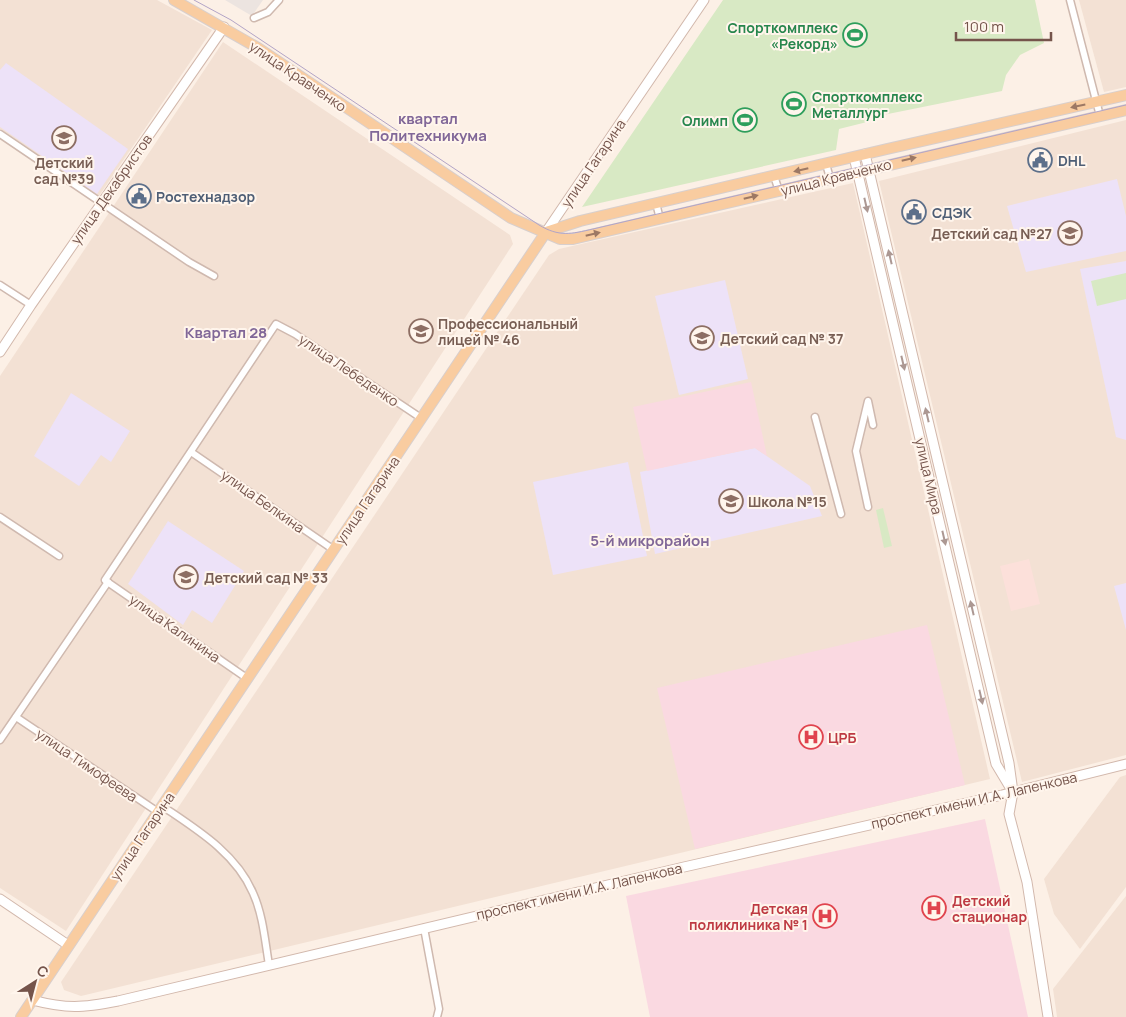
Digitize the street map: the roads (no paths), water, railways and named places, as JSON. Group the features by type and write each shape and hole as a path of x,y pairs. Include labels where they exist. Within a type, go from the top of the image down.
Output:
{"main road":[{"name":"улица Кравченко","path":"174,0 258,48 511,218 560,239 573,239 869,168 1126,110"},
{"name":"улица Гагарина","path":"21,1017 421,418 704,0"},
{"name":"улица Декабристов","path":"0,352 224,27"},
{"name":"улица Кравченко","path":"546,232 570,224 887,149 1126,95"},
{"name":"улица Мира","path":"866,154 1009,763 1013,792 1009,814 1027,882 1048,1017"},
{"name":"улица Мира","path":"854,157 996,764 1013,792"},
{"path":"933,490 943,486"},
{"path":"965,629 976,626"},
{"name":"проспект имени И.А. Лапенкова","path":"32,1000 57,1006 82,1008 118,1001 1126,764"},
{"path":"0,899 68,945"}],"street":[{"path":"254,18 268,12 279,0"},
{"path":"1070,0 1100,116"},
{"path":"1058,110 1061,124"},
{"path":"0,134 189,262 214,276"},
{"path":"951,134 955,149"},
{"path":"887,149 890,164"},
{"path":"826,164 830,178"},
{"path":"774,176 779,191"},
{"path":"656,204 660,219"},
{"path":"570,224 573,239"},
{"path":"0,285 31,305"},
{"name":"улица Лебеденко","path":"191,452 276,324 295,334 421,418"},
{"path":"868,507 856,452 868,402 873,424"},
{"path":"815,417 841,514"},
{"path":"0,740 191,452"},
{"name":"улица Белкина","path":"191,452 334,550"},
{"path":"0,517 59,556"},
{"name":"улица Калинина","path":"105,580 248,679"},
{"name":"улица Тимофеева","path":"16,717 214,843 246,879 253,893 260,914 269,965"},
{"path":"424,928 439,1009 437,1017"}],"tram line":[{"path":"194,0 231,20 539,225 559,233 572,233 593,229 1126,105"}],"place":[{"name":"Спорткомплекс «Рекорд»","path":"855,35"},
{"name":"Спорткомплекс Металлург","path":"794,104"},
{"name":"Олимп","path":"745,120"},
{"name":"Детский сад №39","path":"64,138"},
{"name":"DHL","path":"1040,160"},
{"name":"Ростехнадзор","path":"139,196"},
{"name":"СДЭК","path":"914,212"},
{"name":"Детский сад №27","path":"1070,233"},
{"name":"Профессиональный лицей № 46","path":"421,331"},
{"name":"Детский сад № 37","path":"702,338"},
{"name":"Школа №15","path":"731,501"},
{"name":"Детский сад № 33","path":"186,577"},
{"name":"ЦРБ","path":"811,737"},
{"name":"Детский стационар","path":"934,908"},
{"name":"Детская поликлиника № 1","path":"825,916"}],"district":[{"name":"квартал Политехникума","path":"428,126"},
{"name":"Квартал 28","path":"226,332"},
{"name":"5-й микрорайон","path":"650,540"}]}
